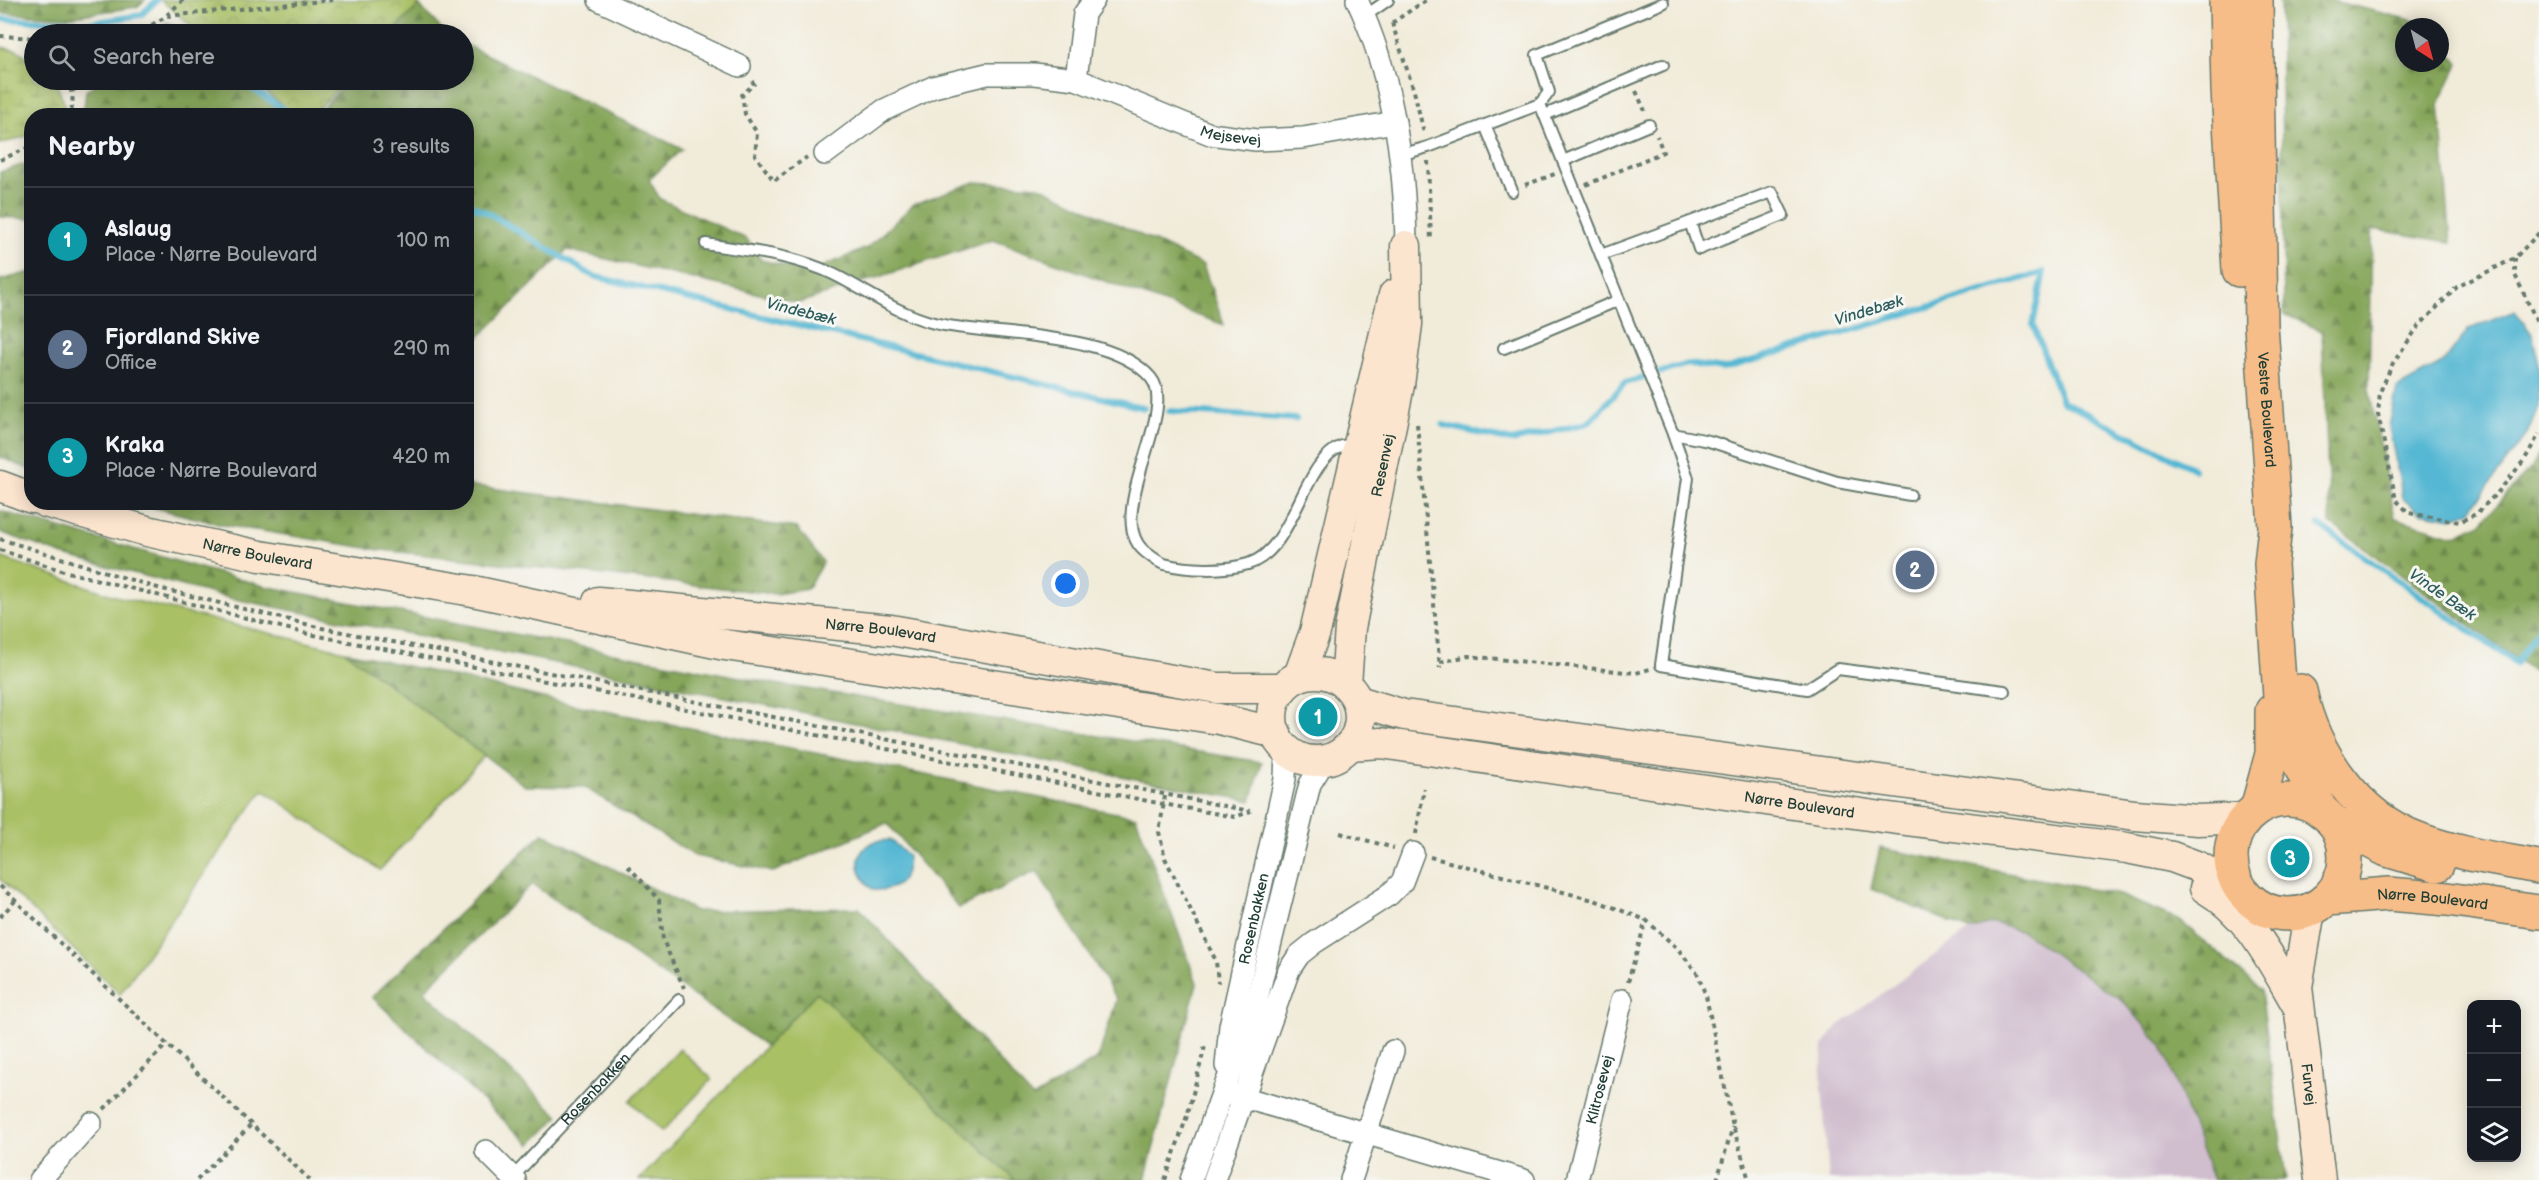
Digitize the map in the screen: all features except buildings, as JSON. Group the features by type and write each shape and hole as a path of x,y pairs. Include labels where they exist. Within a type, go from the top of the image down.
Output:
{"main road":[{"name":"Vestre Boulevard","path":"2226,0 2228,90 2241,310 2273,724 2272,754 2252,813"},
{"name":"Vestre Boulevard","path":"2256,0 2261,326 2275,526 2271,564 2280,697 2294,752 2327,817"},
{"path":"2275,526 2282,565 2291,652 2303,707 2316,741 2332,769 2352,793 2381,818 2416,838 2454,851 2539,867"},
{"path":"2327,817 2341,838 2345,854 2343,870 2337,886 2318,904 2292,914 2274,913 2249,898 2234,877 2230,861 2237,831 2252,813 2273,802 2289,800 2306,803 2387,850 2420,861 2539,881"},
{"name":"Nørre Boulevard","path":"2318,904 2389,894 2447,899 2539,912"}],"street":[{"path":"598,0 740,66"},
{"path":"1076,79 1084,14 1094,0"},
{"name":"Resenvej","path":"1352,693 1350,628 1399,385 1407,324 1406,210 1400,155 1395,122 1373,35 1361,8"},
{"name":"Mejsevej","path":"825,154 884,110 933,87 987,74 1034,74 1076,79 1210,134 1256,140 1303,138 1395,122"},
{"name":"Resenvej","path":"1291,682 1315,632 1406,246"},
{"path":"0,486 24,495"},
{"name":"Nørre Boulevard","path":"73,510 147,531 260,556 473,591 724,645 1219,719 1281,740"},
{"name":"Nørre Boulevard","path":"473,591 731,613 891,630 1217,688 1291,682"},
{"path":"1352,693 1360,724 1338,752 1304,759 1281,740 1273,710 1291,682 1324,673 1352,693 1404,714 2134,815 2198,820 2252,813"},
{"name":"Rosenbakken","path":"1223,1091 1230,1026 1285,779 1281,740"},
{"name":"Nørre Boulevard","path":"1338,752 1381,743 1882,817 2127,848 2172,857 2199,867 2249,898"},
{"name":"Rosenbakken","path":"1191,1180 1252,1019 1310,784 1338,752"},
{"path":"2127,848 2188,878 2214,893 2235,910 2252,929 2298,997"},
{"path":"1214,1180 1289,970 1299,955 1389,895 1402,882 1413,853"},
{"name":"Furvej","path":"2249,898 2298,997"},
{"name":"Furvej","path":"2318,904 2298,997 2320,1180"},
{"name":"Klitrosevej","path":"1577,1180 1623,1000"},
{"path":"1351,1180 1393,1051"},
{"path":"1223,1091 1524,1180"},
{"path":"40,1180 91,1123"},
{"name":"Rosenbakken","path":"486,1151 514,1179"}],"lane":[{"path":"1361,8 1388,0"},
{"path":"1663,3 1537,55 1549,92 1543,110 1673,434 1688,478 1661,665 1807,688 1839,669 2004,691"},
{"path":"1400,155 1485,125 1543,110 1663,65"},
{"path":"1565,165 1649,124"},
{"path":"1485,125 1512,191"},
{"path":"1601,255 1690,222 1772,192 1783,215 1699,249 1690,222"},
{"path":"706,244 792,259 832,274 880,301 932,323 975,330 1060,338 1116,354 1136,364 1153,380 1159,398 1131,506 1133,531 1142,550 1162,563 1202,569 1249,564 1269,551 1289,523 1318,468 1332,452 1344,445 1358,447"},
{"path":"1504,348 1619,300"},
{"path":"1673,434 1709,441 1837,482 1910,495"},
{"name":"Rosenbakken","path":"514,1179 679,1000"}],"path":[{"path":"153,24 167,16 183,0"},
{"path":"167,16 333,0"},
{"path":"1392,23 1426,0"},
{"path":"0,36 24,38"},
{"path":"740,66 754,84 742,95 746,114 758,134 754,155 774,182 819,147 825,154"},
{"path":"72,91 72,108"},
{"path":"0,160 24,150"},
{"path":"1512,191 1565,165"},
{"path":"2539,233 2516,258 2457,287 2418,327 2393,363 2380,392 2378,414 2396,500 2409,513 2459,522 2476,514 2499,491 2524,459 2539,434"},
{"path":"2516,258 2516,275 2539,326"},
{"path":"0,540 154,587 322,628 1251,811 1235,817 1163,804 304,633 60,570 0,550"},
{"path":"1440,662 1468,656 1636,673 1661,665"},
{"path":"1413,853 1424,788"},
{"path":"1165,795 1159,832 1165,858 1216,961 1219,992"},
{"path":"1340,833 1597,901 1646,920 1678,949 1697,973 1712,1017 1733,1126 1749,1180"},
{"path":"628,866 658,900 663,940 686,994 679,1000"},
{"path":"0,886 310,1180"},
{"path":"0,916 15,901"},
{"path":"1623,1000 1646,920"},
{"path":"1165,1180 1188,1113 1208,1036"},
{"path":"91,1123 167,1044"},
{"path":"197,1180 250,1125"},
{"path":"1717,1180 1733,1126"}],"shaded area":[{"path":"1994,923 2023,932 2125,1003 2162,1046 2213,1180 1829,1180 1821,1074 1823,1046 1838,1026 1969,930"}],"green space":[{"path":"0,0 145,0 137,7 67,17 0,13"},
{"path":"161,0 413,0 419,5 400,24 189,24"},
{"path":"2280,0 2329,0 2403,18 2395,18 2395,72 2449,72 2449,54 2459,63 2439,104 2451,242 2372,229 2369,389 2395,518 2454,536 2481,523 2534,464 2539,454 2539,660 2533,671 2330,523 2322,331 2284,314"},
{"path":"419,5 437,24 401,24"},
{"path":"0,47 17,50 24,55 24,90 59,90 65,105 63,108 24,108 24,137 0,144"},
{"path":"474,49 682,149 649,180 660,199 747,239 761,260 810,272 867,248 914,204 975,182 1039,186 1203,265 1224,325 993,240 799,303 567,250 474,342 474,108 323,108 340,90 474,90"},
{"path":"257,90 282,108 84,108 86,91"},
{"path":"264,90 336,90 319,108 286,108"},
{"path":"24,164 24,219 1,217 0,172"},
{"path":"24,274 24,467 0,457 0,280"},
{"path":"474,486 797,528 823,562 807,589 776,594 373,549 218,524 164,510 474,510"},
{"path":"0,511 264,586 776,684 1262,762 1251,801 1115,775 229,598 64,555 0,532"},
{"path":"0,557 115,596 344,651 484,756 380,870 263,790 120,994 0,879"},
{"path":"344,651 560,702 1136,817 1197,983 1145,1180 1015,1180 817,992 766,1046 532,884 424,991 559,1116 530,1145 372,997 543,833 696,911 859,908 1033,1098 1098,1058 1117,999 1037,871 959,908 887,823 773,872 695,856 584,787 525,786"},
{"path":"1880,848 2120,895 2179,920 2261,990 2286,1180 2213,1180 2162,1046 2125,1003 2023,932 1994,923 1969,930 1871,889"},
{"path":"817,992 1015,1180 639,1180"},
{"path":"680,1049 712,1079 662,1132 630,1101"}],"water":[{"path":"2515,311 2532,334 2539,365 2539,404 2528,432 2471,510 2452,518 2420,512 2403,499 2389,427 2397,388 2444,362 2469,329"},
{"path":"891,840 908,856 906,872 900,883 895,886 889,889 873,890 861,873 859,860 861,854 874,842"}],"waterway":[{"path":"0,19 90,23 141,15 157,0"},
{"name":"Vindebæk","path":"254,90 282,108"},
{"name":"Vindebæk","path":"474,207 593,276 1144,408"},
{"name":"Vindebæk","path":"1443,425 1512,441 1588,423 1625,383 1688,364 1724,369 2044,272 2033,325 2062,401 2194,469"},
{"name":"Vindebæk","path":"1169,411 1296,419"},
{"name":"Vinde Bæk","path":"2319,525 2516,663 2539,629"}],"place":[{"name":"Fjordland Skive","path":"1915,570"},
{"name":"Aslaug","path":"1318,717"},
{"name":"Kraka","path":"2290,858"}]}
